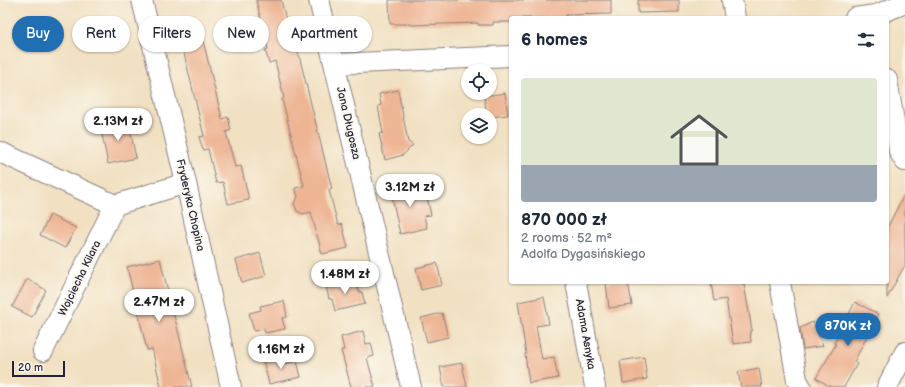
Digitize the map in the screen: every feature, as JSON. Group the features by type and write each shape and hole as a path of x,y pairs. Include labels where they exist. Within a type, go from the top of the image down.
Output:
{"street":[{"name":"Fryderyka Chopina","path":"142,0 186,183 231,387"},
{"name":"Jana Długosza","path":"319,0 411,387"},
{"path":"732,0 735,16"},
{"path":"876,16 905,3"},
{"path":"335,64 509,56"},
{"path":"889,92 899,151 905,161"},
{"path":"0,152 115,205 186,183"},
{"name":"Wojciecha Kilara","path":"43,351 115,205"},
{"name":"Adama Asnyka","path":"576,284 595,387"},
{"path":"780,284 798,380 801,387"},
{"path":"887,387 905,352"}],"building":[{"path":"256,0 281,0 285,16 277,16 277,52 298,52 332,189 329,190 338,225 342,224 348,248 322,254 311,212 303,214 297,211 294,203 298,197 295,188 304,186 282,99 284,98 275,61 269,63 266,52 269,52 269,16 260,16"},
{"path":"389,0 611,0 611,14 509,16 509,22 493,22 493,25 478,25 478,23 410,25 390,24"},
{"path":"638,0 679,0 679,12 638,13"},
{"path":"205,49 222,119 228,117 231,130 226,132 235,167 241,166 249,200 228,204 223,182 216,183 208,149 203,150 199,137 204,136 184,52 205,52"},
{"path":"398,90 408,142 413,145 403,155 385,160 379,134 383,133 378,106 381,105 379,94"},
{"path":"505,93 508,115 497,116 497,108 486,108 485,100 497,100 497,94"},
{"path":"128,119 136,158 108,164 100,125"},
{"path":"417,182 419,194 426,193 431,215 424,216 427,228 400,234 390,188"},
{"path":"905,193 905,265 887,298 887,284 889,284 889,224"},
{"path":"50,215 76,228 65,248 40,235"},
{"path":"260,253 266,276 242,283 236,260"},
{"path":"160,259 192,387 161,387 152,349 147,350 127,267"},
{"path":"437,263 442,285 421,290 416,268"},
{"path":"27,279 46,290 32,317 12,307"},
{"path":"356,279 359,292 362,292 365,304 335,311 332,299 329,299 326,286"},
{"path":"606,284 628,284 632,305 609,308"},
{"path":"711,284 744,284 752,330 750,331 751,342 733,344 726,299 714,301"},
{"path":"544,297 549,324 536,326 542,359 554,357 558,378 529,383 518,302"},
{"path":"284,301 287,317 282,318 285,329 265,333 264,329 254,331 249,313 261,310 260,306"},
{"path":"855,302 878,314 854,362 857,364 844,387 831,387 816,378 836,344 834,344"},
{"path":"442,313 448,337 427,342 421,318"},
{"path":"813,322 823,346 803,349 800,328"},
{"path":"363,331 366,344 371,343 374,356 367,358 375,387 351,387 341,350 344,350 341,337"},
{"path":"283,355 285,364 297,361 301,377 269,384 263,360"},
{"path":"644,357 647,379 623,383 620,361"},
{"path":"462,363 467,387 444,387 440,367"},
{"path":"759,368 762,387 741,387 738,372"}]}
